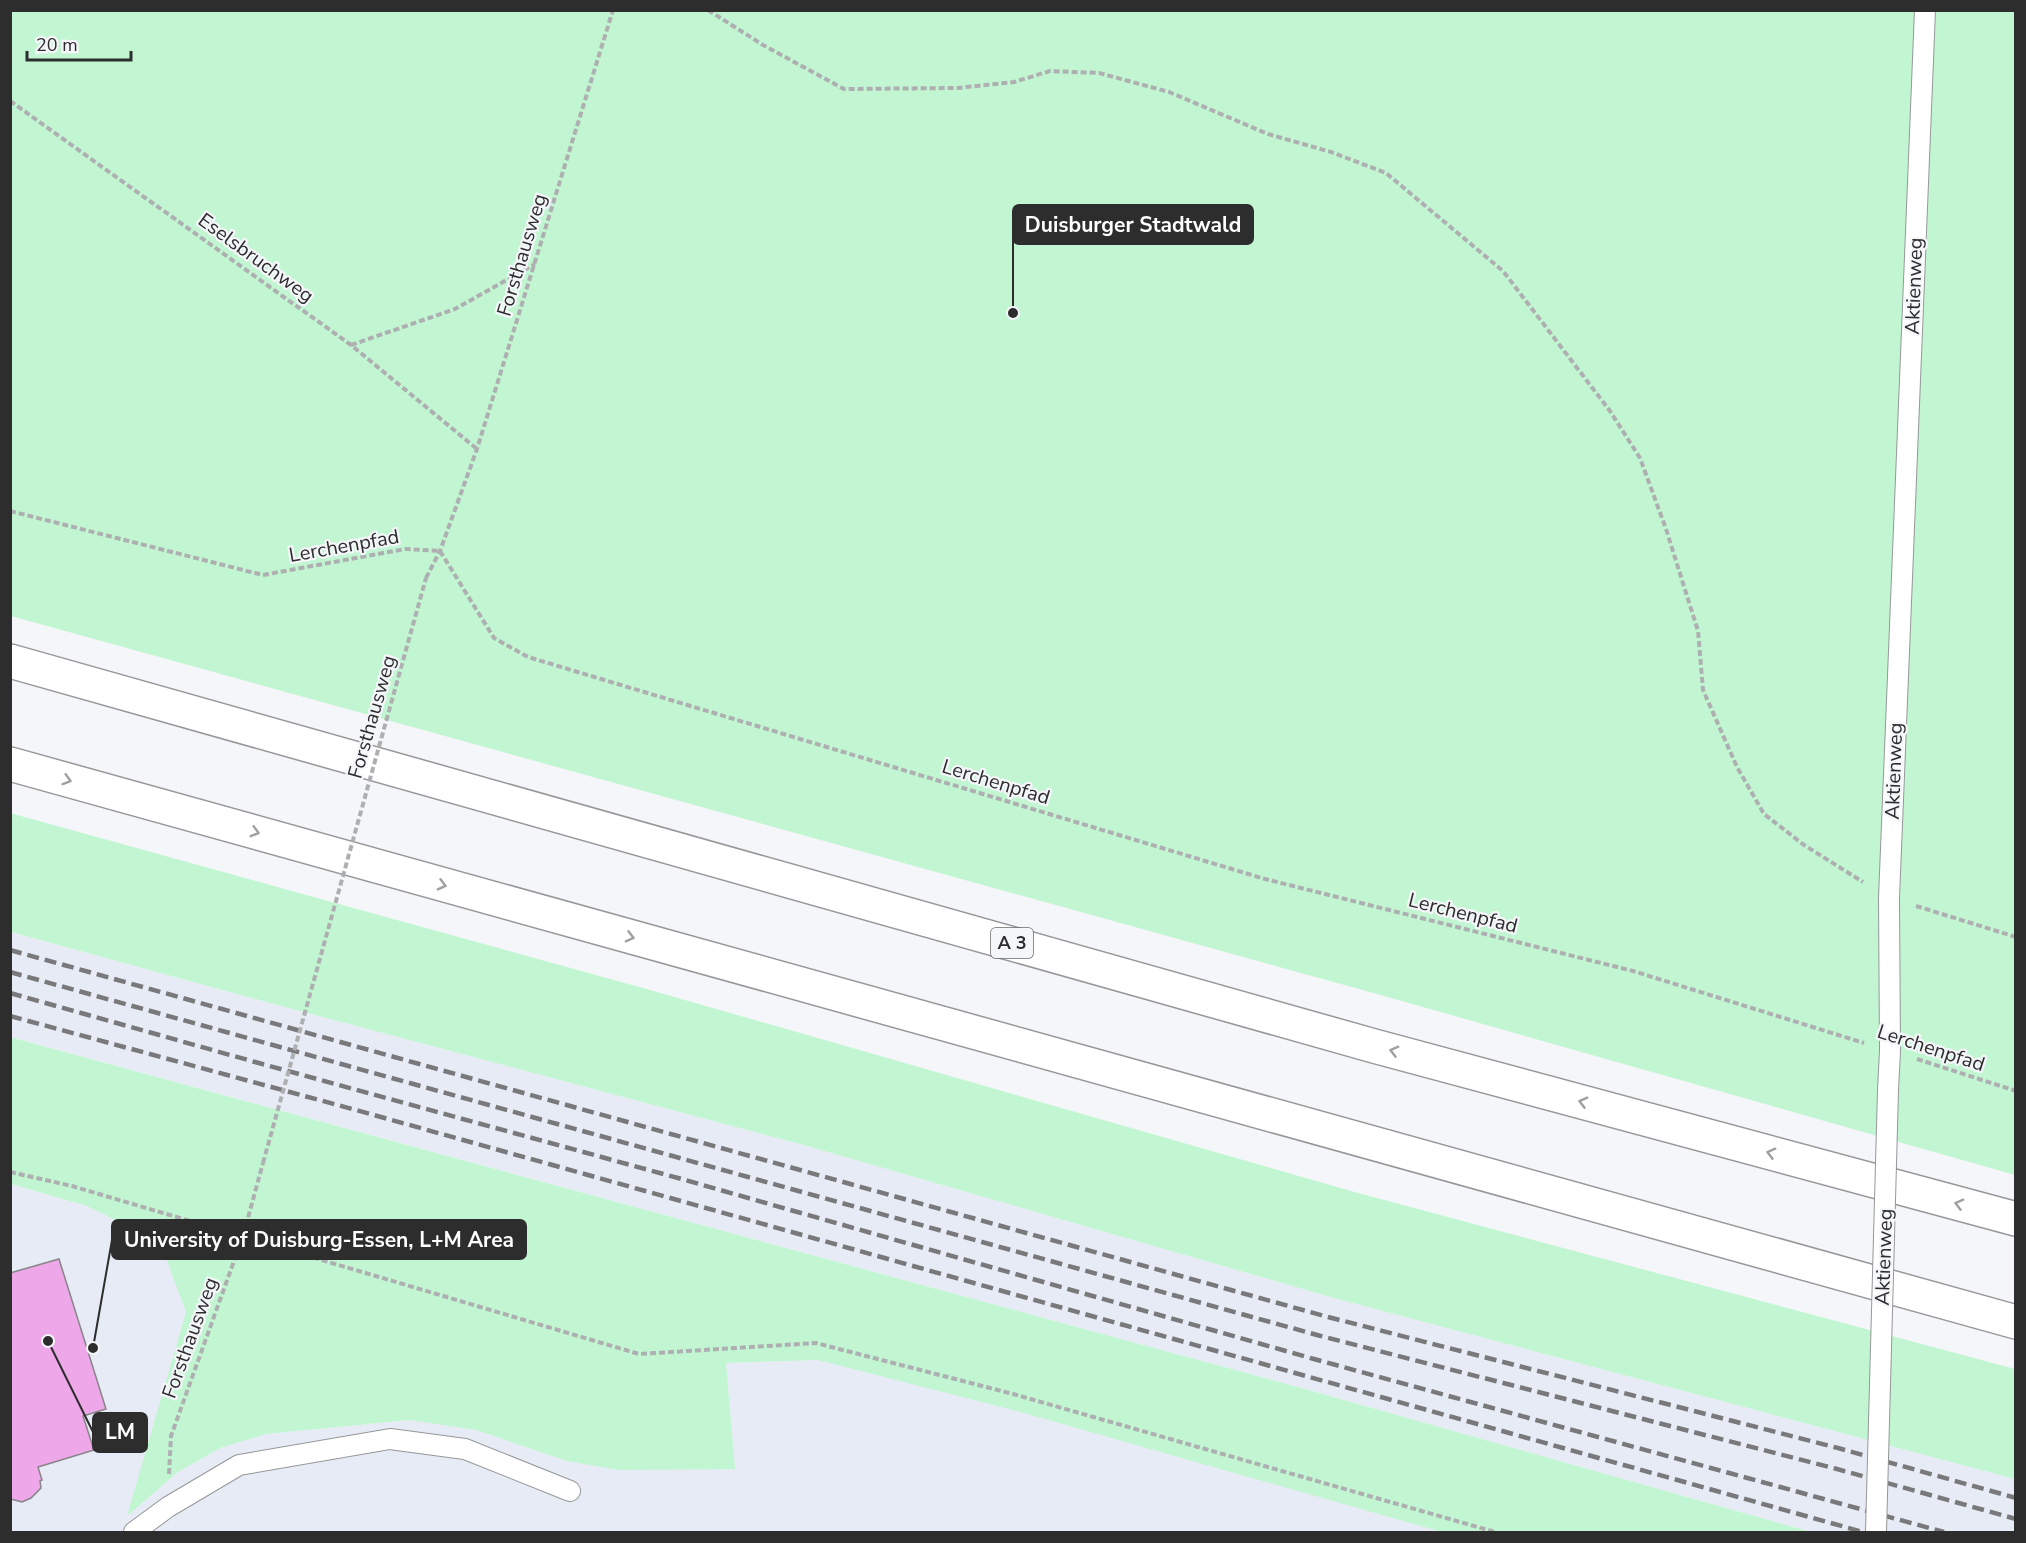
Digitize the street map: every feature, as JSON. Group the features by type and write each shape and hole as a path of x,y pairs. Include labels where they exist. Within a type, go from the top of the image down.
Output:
{"highway":[{"name":"A 3","path":"10,660 1374,1046 2016,1219"},
{"path":"10,764 2016,1322"}],"lane":[{"name":"Aktienweg","path":"1876,1533 1890,1051 1888,898 1925,10"},
{"path":"134,1533 168,1507 239,1465 390,1439 465,1449 570,1491"}],"path":[{"name":"Forsthausweg","path":"171,1436 243,1236 426,578 440,551 477,449 614,10"},
{"path":"708,10 763,45 844,89 957,88 1014,82 1050,71 1099,73 1169,92 1268,134 1331,152 1386,173 1503,271 1610,411 1640,458 1666,529 1698,631 1703,690 1737,767 1764,814 1804,845 1888,898 2016,937"},
{"name":"Eselsbruchweg","path":"10,101 351,345 477,449"},
{"path":"351,345 454,309 535,264"},
{"name":"Lerchenpfad","path":"10,512 263,575 405,549 440,551 494,638 528,657 1265,879 1633,971 2016,1091"},
{"path":"10,1172 72,1186 639,1354 816,1342 1013,1394 1495,1533"}],"shaded area":[{"path":"10,932 800,1144 1334,1298 2015,1479 2015,1532 1811,1532 1312,1391 11,1037"},
{"path":"10,1184 87,1206 161,1242 186,1312 128,1515 178,1472 220,1448 266,1434 409,1420 476,1430 567,1461 735,1468 726,1363 818,1360 827,1336 1538,1532 11,1532"}],"green space":[{"path":"10,11 2015,11 2015,1175 1377,994 11,616"},
{"path":"10,813 643,988 1351,1191 2015,1369 2015,1479 1334,1298 800,1144 11,932"},
{"path":"10,1037 1312,1391 1811,1532 1442,1532 1013,1410 818,1360 726,1363 735,1469 619,1470 567,1461 476,1430 409,1420 266,1434 220,1448 178,1472 127,1516 186,1312 160,1242 87,1206 11,1184"}],"building":[{"path":"59,1259 106,1409 83,1416 94,1450 38,1467 42,1480 40,1481 41,1488 31,1498 22,1502 10,1499 10,1273"}],"railway":[{"path":"10,950 1328,1317 1838,1448 2016,1498"},
{"path":"10,972 1317,1335 1837,1469 2016,1519"},
{"path":"10,993 678,1178 1314,1359 1944,1532"},
{"path":"10,1016 356,1110 1863,1532"}],"place":[{"name":"Duisburger Stadtwald","path":"1013,313"},
{"name":"LM","path":"48,1341"},
{"name":"University of Duisburg-Essen, L+M Area","path":"93,1348"}]}
